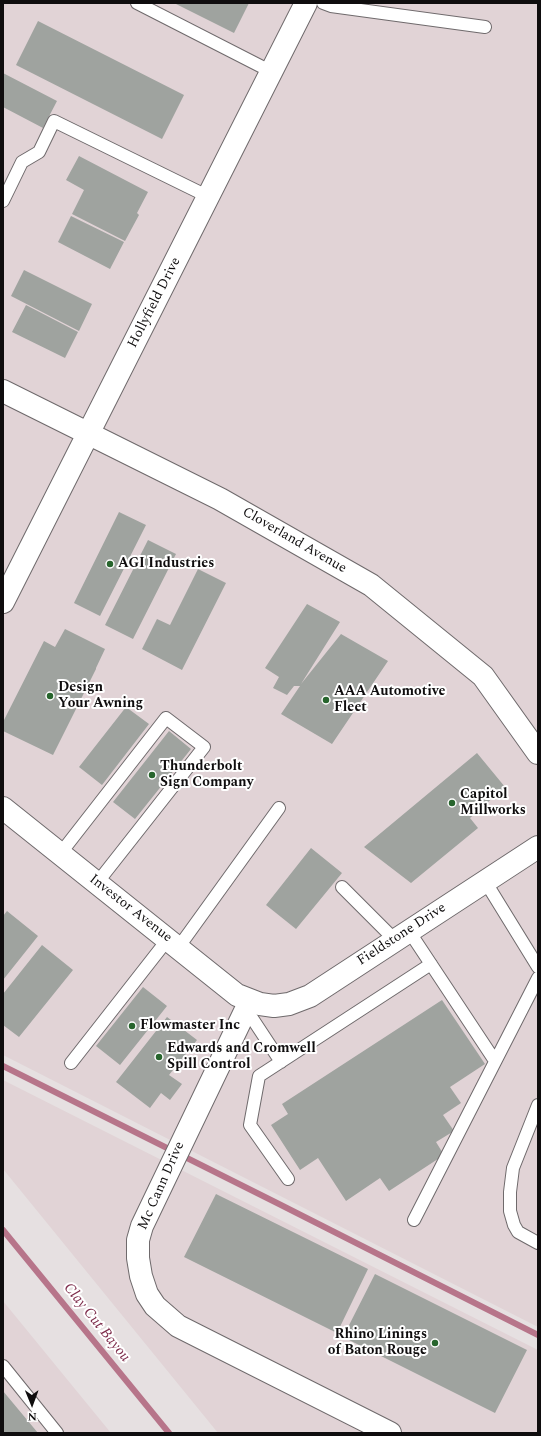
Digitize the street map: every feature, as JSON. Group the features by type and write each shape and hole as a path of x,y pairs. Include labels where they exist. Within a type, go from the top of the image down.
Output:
{"street":[{"name":"Hollyfield Drive","path":"3,602 306,3"},
{"name":"Cloverland Avenue","path":"3,391 220,499 371,585 483,676 538,753"},
{"name":"Investor Avenue","path":"3,808 237,995 252,1005"},
{"name":"Fieldstone Drive","path":"252,1005 274,1006 289,1004 310,996 538,847"},
{"name":"Mc Cann Drive","path":"252,1005 181,1142 142,1226 138,1240 138,1258 141,1276 147,1294 155,1306 184,1330 390,1433"}],"lane":[{"path":"137,3 272,72"},
{"path":"323,3 331,6 485,27"},
{"path":"3,201 22,162 39,152 54,121 209,197"},
{"path":"60,854 166,718 204,747 97,883"},
{"path":"71,1063 173,944 279,808"},
{"path":"485,882 538,967"},
{"path":"342,887 402,935 431,964 496,1061"},
{"path":"288,1179 250,1125 259,1076 431,964"},
{"path":"414,1220 538,978"},
{"path":"252,1005 281,1062"},
{"path":"538,1105 513,1168 510,1192 510,1211 514,1225 518,1232 538,1243"},
{"path":"3,1366 57,1433"}],"shaded area":[{"path":"3,3 538,3 538,1327 3,1055"},
{"path":"3,1080 538,1350 538,1433 218,1433 3,1169"},
{"path":"3,1301 111,1433 3,1433"}],"building":[{"path":"174,3 249,3 234,33"},
{"path":"38,21 184,95 162,139 16,65"},
{"path":"3,73 57,101 43,128 3,107"},
{"path":"79,156 148,192 137,213 139,215 125,241 72,214 84,190 66,180"},
{"path":"71,216 124,242 110,269 58,242"},
{"path":"24,270 92,304 79,331 11,296"},
{"path":"26,305 78,332 65,358 12,332"},
{"name":"AGI Industries","path":"119,512 146,525 100,616 74,603"},
{"path":"148,540 176,554 133,639 105,625"},
{"path":"198,569 226,583 182,670 142,649 157,619 170,625"},
{"name":"AAA Automotive Fleet","path":"307,604 340,622 301,684 341,634 388,661 332,744 281,714 300,686 294,686 287,695 273,688 279,677 265,668"},
{"name":"Design Your Awning","path":"65,629 105,649 53,755 3,731 3,722 44,641 55,647"},
{"path":"126,707 149,724 102,785 79,767"},
{"name":"Thunderbolt Sign Company","path":"169,731 191,749 135,819 113,802"},
{"name":"Capitol Millworks","path":"477,753 505,787 470,818 478,828 411,883 364,847"},
{"path":"311,848 342,873 296,929 266,905"},
{"path":"7,911 38,936 3,980 3,916"},
{"path":"42,945 73,970 19,1037 3,1025 3,994"},
{"name":"Flowmaster Inc","path":"143,987 167,1006 120,1065 96,1046"},
{"path":"442,1000 485,1064 450,1087 461,1103 443,1115 454,1131 436,1142 444,1155 389,1191 380,1178 346,1201 318,1158 300,1170 271,1125 288,1114 282,1104"},
{"name":"Edwards and Cromwell Spill Control","path":"167,1017 197,1040 169,1075 182,1084 170,1100 161,1093 150,1108 116,1082"},
{"path":"216,1194 368,1269 337,1333 184,1257"},
{"name":"Rhino Linings of Baton Rouge","path":"375,1274 527,1350 495,1413 343,1337"},
{"path":"3,1391 38,1433 3,1433"}],"waterway":[{"path":"3,1066 538,1335"},
{"name":"Clay Cut Bayou","path":"3,1230 169,1433"}],"place":[{"name":"AGI Industries","path":"110,564"},
{"name":"Design Your Awning","path":"50,696"},
{"name":"AAA Automotive Fleet","path":"326,700"},
{"name":"Thunderbolt Sign Company","path":"152,775"},
{"name":"Capitol Millworks","path":"452,803"},
{"name":"Flowmaster Inc","path":"132,1026"},
{"name":"Edwards and Cromwell Spill Control","path":"159,1057"},
{"name":"Rhino Linings of Baton Rouge","path":"435,1343"}]}
